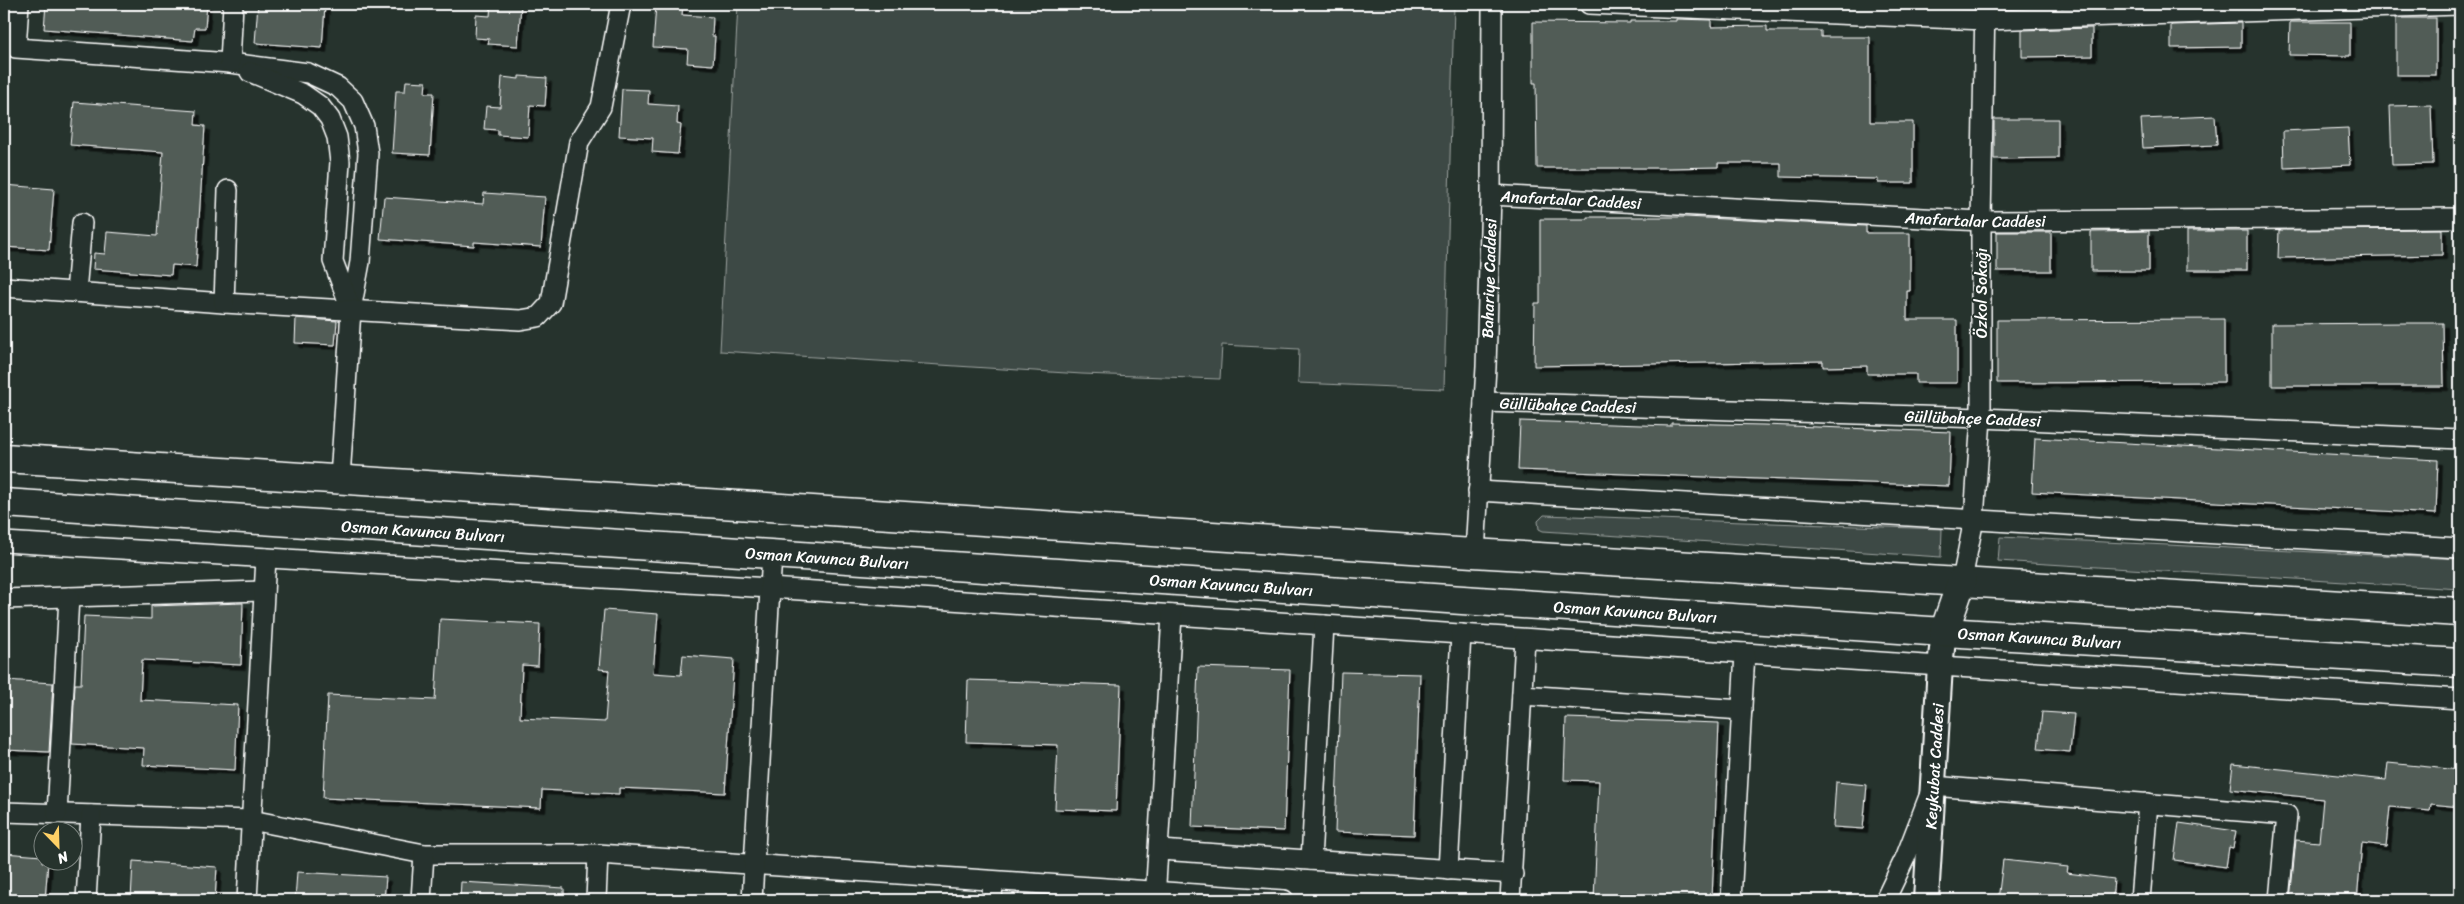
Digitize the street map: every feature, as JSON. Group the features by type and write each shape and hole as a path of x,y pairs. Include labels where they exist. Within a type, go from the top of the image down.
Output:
{"highway":[{"path":"4,458 340,478 1475,553 1962,580 2460,612"},
{"name":"Osman Kavuncu Bulvarı","path":"4,503 1944,632 2460,663"},
{"path":"1944,632 1962,580"}],"street":[{"path":"19,4 16,48 230,63 318,76 342,90 357,107 364,126 368,153 360,262 351,310 340,478"},
{"path":"230,63 233,4"},
{"path":"4,287 224,303 527,320 538,316 551,303 579,142 601,107 621,4"},
{"name":"Bahariye Caddesi","path":"1475,553 1484,402 1490,195 1492,4"},
{"path":"1589,4 1985,12 2460,5"},
{"name":"Özkol Sokağı","path":"1962,580 1974,519 1981,418 1981,221 1985,12"},
{"path":"230,63 303,94 320,106 330,119 337,137 340,162 333,261 351,310"},
{"path":"224,303 228,190"},
{"name":"Anafartalar Caddesi","path":"1490,195 1981,221 2460,218"},
{"path":"76,292 82,223"},
{"name":"Güllübahçe Caddesi","path":"1484,402 1981,418 2460,439"},
{"path":"1478,491 2460,548"},
{"path":"4,542 770,588 1525,639 2460,698"},
{"path":"752,900 772,554"},
{"path":"247,900 266,558"},
{"path":"4,600 264,591"},
{"path":"57,814 69,597"},
{"path":"1156,896 1172,615"},
{"path":"1311,860 1324,625"},
{"name":"Keykubat Caddesi","path":"1926,900 1940,666 1944,632"},
{"path":"1448,870 1461,634"},
{"path":"1510,900 1513,874 1525,639"},
{"path":"1732,900 1745,653"},
{"path":"1522,695 1742,710"},
{"path":"1884,900 1906,856 1933,786 2286,815 2279,900"},
{"path":"2140,900 2148,804"},
{"path":"4,812 251,820 424,854 598,854 993,881 1156,896 1284,900"},
{"path":"86,900 90,815"},
{"path":"1160,850 1513,874"},
{"path":"421,900 424,854"},
{"path":"596,900 598,854"},
{"path":"992,900 993,881"}],"shaded area":[{"path":"738,4 1454,4 1444,389 1298,383 1299,349 1222,345 1220,379 1082,374 720,351"},
{"path":"1544,515 1942,529 1941,557 1543,531 1539,529 1538,521"},
{"path":"2000,537 2460,559 2460,589 1998,561"}],"building":[{"path":"46,4 207,4 205,28 195,28 193,41 44,29"},
{"path":"258,4 325,6 322,48 255,43"},
{"path":"491,4 521,4 518,46 488,44 489,39 475,38 476,15 490,16"},
{"path":"656,4 683,4 682,15 713,17 712,36 715,36 713,65 687,63 688,49 653,47"},
{"path":"2396,18 2436,18 2436,75 2396,75"},
{"path":"1676,19 1711,20 1711,27 1767,26 1767,31 1821,31 1821,37 1870,37 1870,122 1913,122 1913,183 1878,183 1878,179 1781,177 1781,163 1718,163 1718,167 1537,168 1536,83 1533,83 1533,22 1630,23 1630,21 1676,21"},
{"path":"2290,22 2350,22 2350,56 2289,55"},
{"path":"2241,23 2241,47 2171,48 2171,25"},
{"path":"2092,28 2092,56 2022,57 2022,30"},
{"path":"519,76 547,78 545,106 530,105 528,137 498,135 498,130 484,129 486,106 500,107 502,77 519,79"},
{"path":"406,81 426,82 425,93 434,93 430,155 392,153 396,91 405,91"},
{"path":"622,89 649,90 648,104 678,106 677,124 681,125 678,154 652,152 653,138 619,136"},
{"path":"74,102 196,111 195,125 205,126 196,267 172,265 171,275 93,269 94,253 105,254 107,232 157,236 163,152 70,145"},
{"path":"2431,105 2433,164 2392,165 2390,106"},
{"path":"2215,116 2217,145 2143,148 2141,119"},
{"path":"1994,119 2058,119 2058,158 1994,159"},
{"path":"2348,128 2350,165 2284,168 2283,131"},
{"path":"4,185 54,189 49,250 4,247"},
{"path":"484,193 545,197 541,247 474,242 474,246 380,239 384,197 483,204"},
{"path":"1587,217 1685,217 1866,226 1866,233 1910,233 1910,291 1907,291 1907,320 1957,320 1957,383 1916,383 1916,374 1867,374 1867,366 1823,367 1823,361 1534,366 1535,303 1540,303 1540,219 1587,219"},
{"path":"2442,229 2442,255 2278,258 2279,230"},
{"path":"2149,231 2149,271 2091,271 2091,232"},
{"path":"2187,231 2247,231 2247,270 2187,270"},
{"path":"1997,232 2051,232 2051,271 1997,271"},
{"path":"296,318 337,321 335,345 295,343"},
{"path":"2224,319 2224,382 1997,383 1997,320"},
{"path":"2443,323 2444,386 2272,386 2272,324"},
{"path":"1520,421 1671,426 1671,423 1763,425 1951,432 1949,486 1518,470"},
{"path":"2035,438 2438,460 2436,514 2032,492"},
{"path":"243,603 241,665 142,660 140,700 238,705 235,770 143,765 144,748 72,744 75,684 81,684 84,616 151,619 151,606"},
{"path":"604,610 658,614 653,673 681,675 683,655 734,659 725,793 619,788 619,794 542,790 541,808 323,798 328,695 435,700 440,619 540,624 538,666 522,665 520,718 605,722 609,670 599,669"},
{"path":"1198,667 1290,670 1284,831 1192,827"},
{"path":"1341,672 1420,674 1414,835 1335,832"},
{"path":"4,680 53,683 49,752 4,750"},
{"path":"968,680 1121,685 1116,811 1055,809 1058,745 966,742"},
{"path":"2042,712 2074,714 2070,752 2038,749"},
{"path":"1566,718 1719,723 1712,900 1594,900 1599,781 1564,780"},
{"path":"2388,763 2460,770 2460,807 2431,804 2430,811 2390,807 2386,846 2362,843 2357,900 2290,900 2296,840 2319,842 2323,799 2230,789 2233,764 2386,780"},
{"path":"1836,782 1867,785 1863,829 1833,827"},
{"path":"2179,823 2236,831 2233,848 2229,847 2226,867 2174,860"},
{"path":"4,853 32,855 32,872 47,872 45,900 4,900"},
{"path":"2003,860 2068,867 2067,873 2114,879 2112,900 1998,900"},
{"path":"133,861 217,867 215,900 131,900"},
{"path":"297,872 386,877 384,900 295,900"},
{"path":"461,882 564,888 564,900 460,900"}]}
